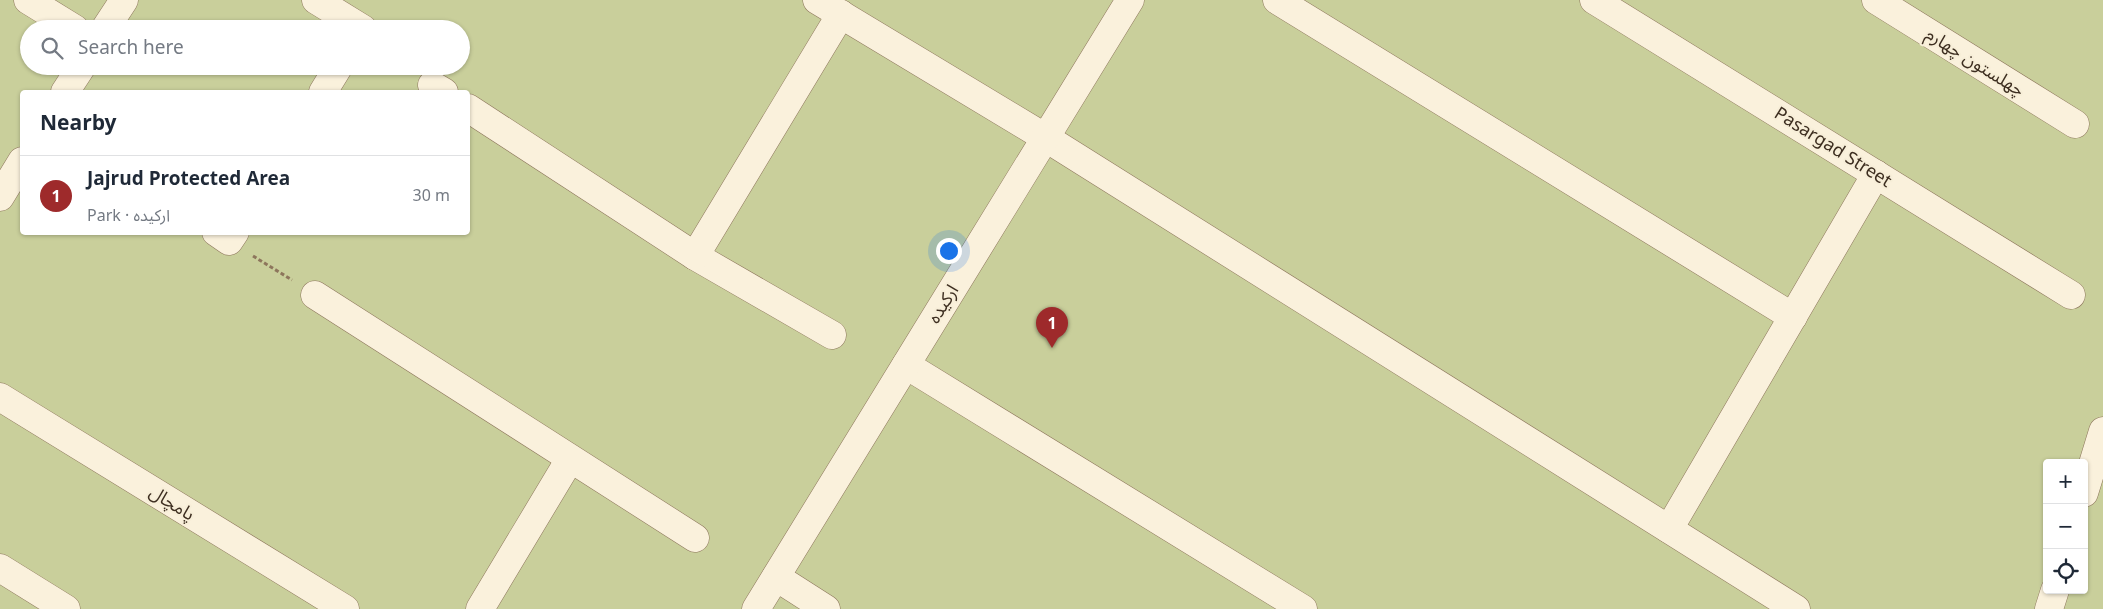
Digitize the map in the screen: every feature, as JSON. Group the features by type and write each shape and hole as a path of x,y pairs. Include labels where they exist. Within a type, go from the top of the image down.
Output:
{"street":[{"path":"28,0 60,20"},
{"path":"111,20 124,0"},
{"path":"316,0 348,20"},
{"path":"817,0 1046,138 1796,609"},
{"path":"1277,0 1793,317"},
{"name":"Pasargad Street","path":"1594,0 2071,295"},
{"name":"چهلستون چهارم","path":"1876,0 2075,124"},
{"name":"ارکیده","path":"756,609 1046,138 1122,3"},
{"path":"695,256 841,14"},
{"path":"67,90 76,75"},
{"path":"324,90 333,75"},
{"path":"470,109 695,256 832,335"},
{"path":"0,197 20,164"},
{"path":"1669,530 1876,174"},
{"path":"315,294 695,538"},
{"path":"906,365 1303,609"},
{"name":"پامچال","path":"0,397 344,609"},
{"path":"2088,479 2103,431"},
{"path":"480,609 570,459"},
{"path":"0,568 66,609"},
{"path":"776,578 826,609"},
{"path":"2049,609 2054,594"}],"path":[{"path":"227,235 315,294"}],"green space":[{"path":"0,0 2103,0 2103,609 0,609"}],"place":[{"name":"Jajrud Protected Area","path":"1052,348"}]}
